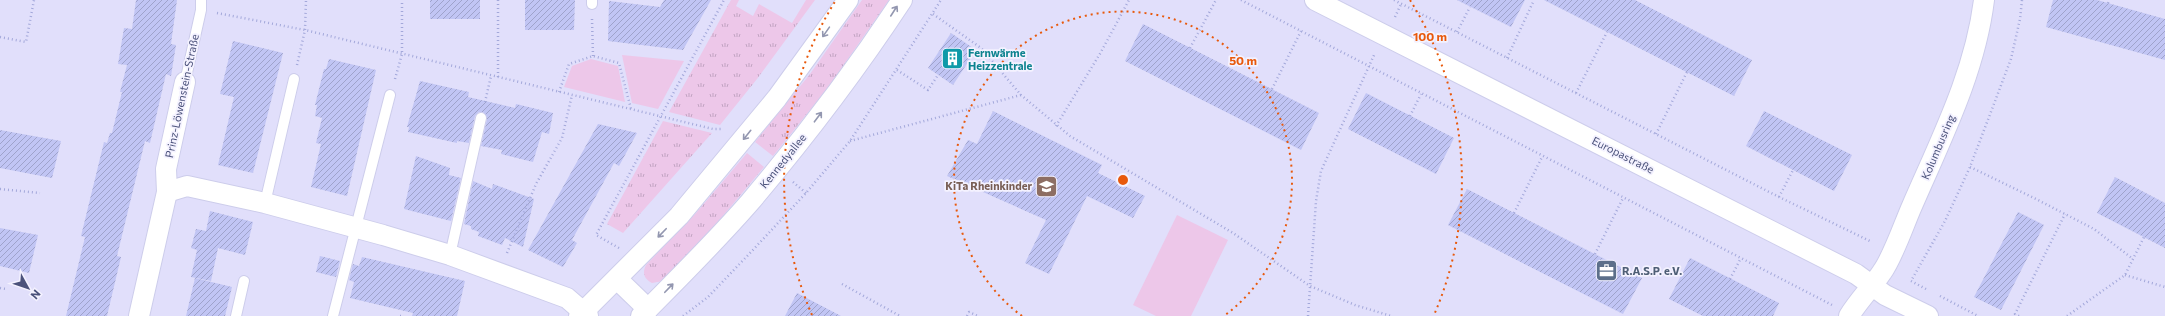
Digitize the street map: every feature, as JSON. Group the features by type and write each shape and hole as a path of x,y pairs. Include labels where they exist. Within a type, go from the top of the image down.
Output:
{"street":[{"path":"167,192 187,186 265,203 355,227 450,255 567,298 584,315 678,216 742,140 816,47 848,0"},
{"name":"Kennedyallee","path":"617,279 645,312 744,209 777,169 870,48 902,0"},
{"name":"Europastraße","path":"1315,0 1842,267 1885,295 1928,316"},
{"name":"Kolumbusring","path":"1842,312 1871,285 1882,272 1954,109 1975,46 1984,0"},
{"name":"Prinz-Löwenstein-Straße","path":"139,316 167,192 166,169 185,82"}],"lane":[{"name":"Prinz-Löwenstein-Straße","path":"185,82 201,5"},
{"path":"265,203 294,79"},
{"path":"334,316 355,227 390,95"},
{"path":"450,255 481,118"},
{"path":"236,316 244,282"}],"path":[{"path":"0,37 26,42 34,0"},
{"path":"294,79 305,30 306,0"},
{"path":"390,95 402,54 402,0"},
{"path":"498,0 498,78"},
{"path":"619,248 596,235 724,0"},
{"path":"684,316 708,297 756,247 806,193 850,141 941,0"},
{"path":"1056,126 1101,52 1128,0"},
{"path":"1190,48 1216,0"},
{"path":"1241,0 1542,157 1742,258 1842,312"},
{"path":"1394,0 1872,243"},
{"path":"1507,58 1534,0"},
{"path":"1931,292 1911,281 1945,221 1970,167 2011,59 2020,19 2022,0"},
{"path":"592,2 593,56"},
{"path":"1308,316 1316,201 1321,171 1369,66 1401,4"},
{"path":"201,5 713,129 726,129 721,135"},
{"path":"1457,32 1470,7"},
{"path":"933,14 981,48 1021,95 1056,126 1070,136 1233,233 1310,286 1355,305 1391,316"},
{"path":"1272,90 1301,30"},
{"path":"1576,93 1607,32"},
{"path":"559,92 569,64 593,56 619,63 631,109"},
{"path":"897,70 928,90 938,75"},
{"path":"1656,134 1687,72"},
{"path":"481,118 491,76"},
{"path":"1410,116 1421,94"},
{"path":"499,272 536,184 562,138 572,95"},
{"path":"850,141 1021,95"},
{"path":"1514,213 1542,157"},
{"path":"1970,167 2094,229 2133,259"},
{"path":"1779,197 1792,170"},
{"path":"0,189 40,193"},
{"path":"1595,254 1623,198"},
{"path":"2019,316 2015,314 2065,214"},
{"path":"2067,316 2125,275 2144,237"},
{"path":"614,253 625,242"},
{"path":"1730,278 1742,258"},
{"path":"2125,275 2165,287"},
{"path":"842,284 900,316"},
{"path":"0,288 6,289"},
{"path":"1938,295 1978,316"},
{"path":"967,316 969,312 978,316"}],"shaded area":[{"path":"0,0 2165,0 2165,316 0,316"}],"green space":[{"path":"731,0 739,0 736,6 753,16 759,4 792,23 806,0 815,0 757,79 720,125 669,112"},
{"path":"862,0 889,0 827,89 773,156 755,142 810,74"},
{"path":"622,55 684,61 658,109 632,103"},
{"path":"591,59 618,66 625,102 564,87 572,66"},
{"path":"663,121 712,133 623,233 607,224"},
{"path":"747,153 764,167 712,229 663,281 652,283 649,281 644,273 646,265 696,213"},
{"path":"1177,215 1228,240 1191,316 1156,316 1133,305"}],"building":[{"path":"136,0 177,0 171,44 176,45 171,76 166,74 150,143 145,141 117,256 121,257 107,316 66,316 85,237 81,236 104,142 107,143 110,133 112,133 122,92 120,92 127,65 118,64 124,28 132,29"},
{"path":"430,0 480,0 480,19 430,19"},
{"path":"525,0 575,0 574,30 525,30"},
{"path":"664,0 711,0 683,50 608,41 609,1 660,7"},
{"path":"1457,0 1525,0 1511,27"},
{"path":"1544,0 1635,0 1752,60 1734,96"},
{"path":"2053,0 2097,0 2165,19 2165,60 2046,27"},
{"path":"1143,24 1319,113 1301,150 1125,61"},
{"name":"Fernwärme Heizzentrale","path":"951,33 976,50 953,85 928,68"},
{"path":"233,41 283,53 253,173 218,165 234,97 220,94"},
{"path":"329,59 376,70 347,196 311,187 321,144 316,143 322,118 315,116 317,105 315,105 324,69 326,69"},
{"path":"420,81 469,92 468,97 515,108 516,104 553,113 549,134 542,132 533,162 501,154 502,150 481,146 487,119 483,112 479,112 475,116 469,143 457,141 457,143 408,132 409,127 407,127"},
{"path":"1366,93 1454,138 1436,174 1348,129"},
{"name":"KiTa Rheinkinder","path":"993,111 1102,165 1098,173 1145,196 1133,218 1087,196 1049,274 1025,263 1046,220 947,176 968,140 977,144"},
{"path":"1764,111 1852,155 1834,191 1746,146"},
{"path":"598,124 637,133 619,166 614,163 572,240 577,243 563,267 528,250"},
{"path":"0,130 61,141 52,178 0,168"},
{"path":"416,156 450,168 449,175 461,178 451,221 404,209"},
{"path":"2115,177 2165,203 2165,248 2097,213"},
{"path":"473,181 492,189 493,184 534,199 523,247 505,238 502,245 478,236 479,232 471,229 471,226 464,224"},
{"path":"1467,189 1642,278 1623,314 1448,225"},
{"path":"210,211 253,222 245,255 218,248 211,281 191,277 197,250 191,248 196,229 206,231"},
{"path":"2018,212 2044,225 2001,310 1974,297"},
{"path":"0,228 38,235 29,273 0,266"},
{"path":"320,256 340,261 336,277 316,272"},
{"path":"362,257 465,281 457,316 412,316 413,313 350,298 354,282 349,280 353,264 359,266"},
{"path":"1690,258 1779,303 1773,316 1703,316 1669,299"},
{"path":"195,278 232,287 225,316 186,316"},
{"path":"797,293 841,316 785,316"}],"place":[{"name":"Fernwärme Heizzentrale","path":"952,59"},
{"name":"KiTa Rheinkinder","path":"1047,186"},
{"name":"R.A.S.P. e.V.","path":"1606,271"}]}
